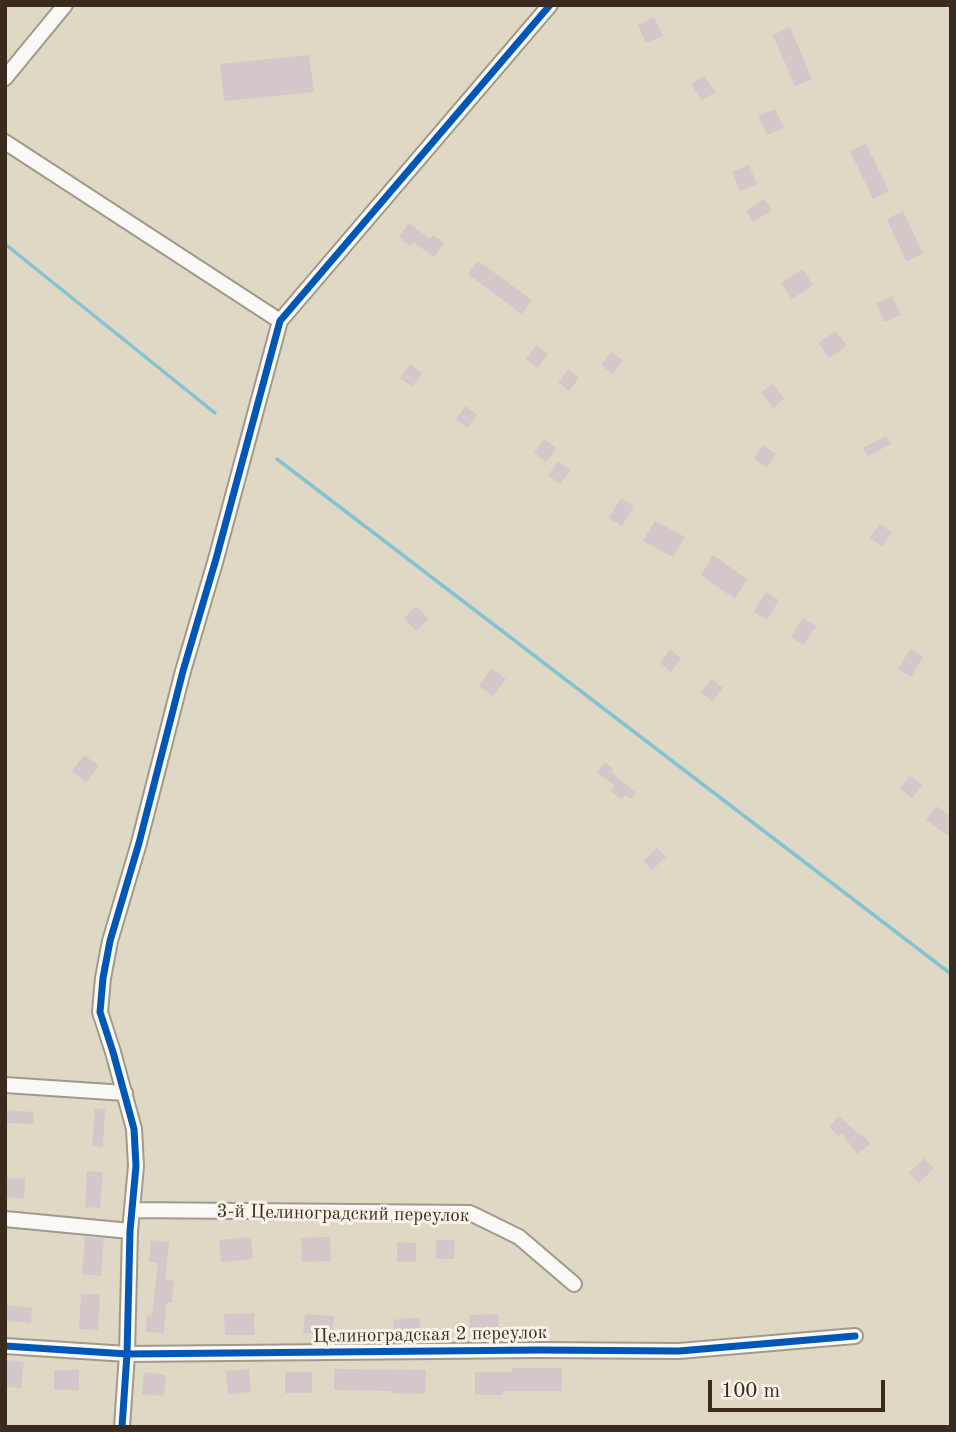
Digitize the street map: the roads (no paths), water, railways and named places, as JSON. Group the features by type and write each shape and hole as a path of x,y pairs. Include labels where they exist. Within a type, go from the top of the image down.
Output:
{"street":[{"path":"5,78 65,5"},
{"path":"122,1427 130,1231 136,1166 134,1129 100,1012 110,941 280,321 550,5"},
{"path":"5,142 280,321"},
{"path":"5,1085 125,1093"},
{"name":"3-й Целиноградский переулок","path":"132,1210 470,1213 519,1237 574,1284"},
{"path":"5,1219 130,1231"},
{"name":"Целиноградская 2 переулок","path":"5,1346 127,1354 680,1350 855,1336"}],"waterway":[{"path":"5,244 215,413"},
{"path":"277,459 951,974"}]}
